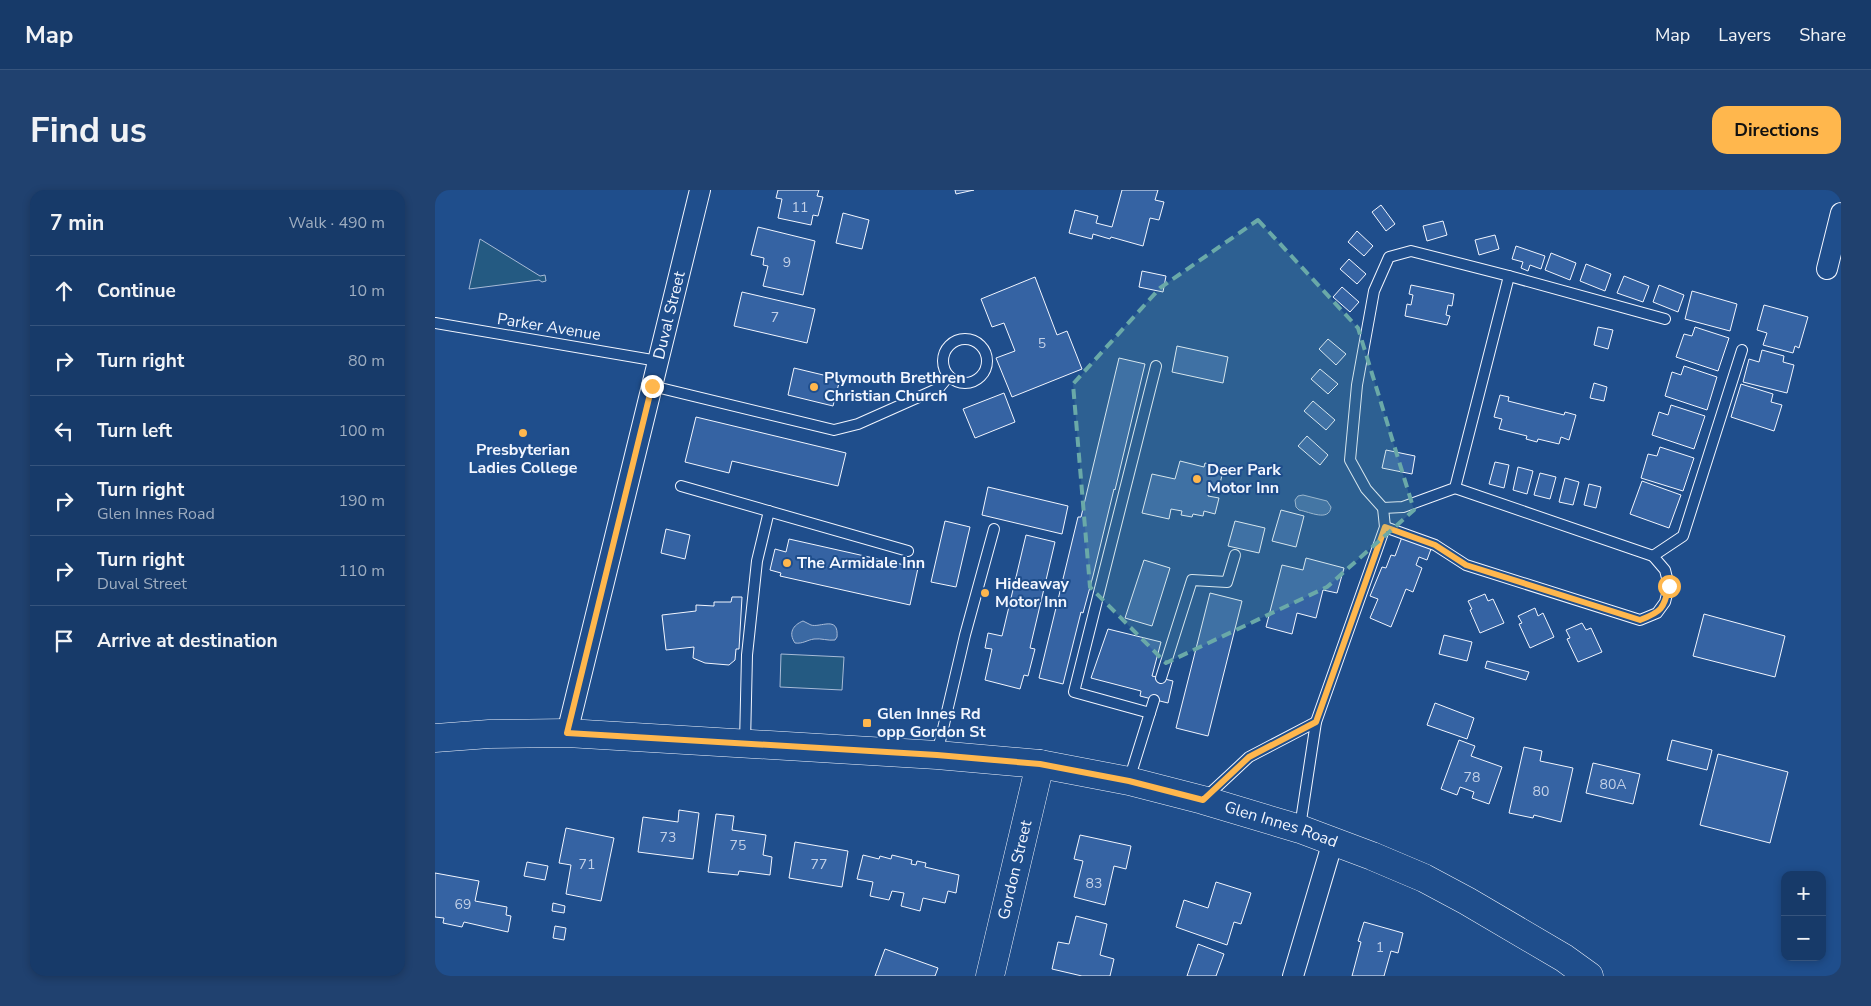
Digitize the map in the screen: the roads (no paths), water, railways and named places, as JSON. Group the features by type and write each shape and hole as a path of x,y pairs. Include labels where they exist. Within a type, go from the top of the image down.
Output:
{"main road":[{"name":"Glen Innes Road","path":"435,738 489,734 567,733 937,755 1040,764 1129,781 1203,800 1300,829 1424,878 1537,942 1589,976"},
{"name":"Gordon Street","path":"990,976 1040,764"}],"street":[{"name":"Duval Street","path":"567,733 700,190"},
{"path":"1827,269 1841,213"},
{"path":"1293,976 1333,841"}],"lane":[{"path":"1300,829 1316,722 1385,527 1383,508 1366,489 1350,460 1357,385 1374,291 1389,257 1411,251 1665,319"},
{"path":"1455,488 1509,276"},
{"name":"Parker Avenue","path":"435,324 658,360"},
{"path":"965,339 981,345 987,361 981,377 973,382 964,383 955,381 949,376 944,369 943,361 945,352 950,345 965,339"},
{"path":"1653,556 1683,536 1742,350"},
{"path":"1150,713 1074,692 1156,366"},
{"path":"652,386 834,430 858,424 939,388 949,376"},
{"path":"681,486 908,551"},
{"path":"1383,508 1403,507 1455,488 1653,556 1665,570 1669,586 1665,602 1657,613 1640,620 1466,565 1435,545 1385,527"},
{"path":"745,744 748,686 747,654 757,561 769,511"},
{"path":"937,755 965,635 993,529"},
{"path":"1161,678 1192,580 1227,582 1235,555"},
{"path":"1129,781 1154,700"},
{"path":"1203,800 1249,757 1316,722"}],"place":[{"name":"Plymouth Brethren Christian Church","path":"814,387"},
{"name":"Presbyterian Ladies College","path":"523,433"},
{"name":"Deer Park Motor Inn","path":"1197,479"},
{"name":"The Armidale Inn","path":"787,563"},
{"name":"Hideaway Motor Inn","path":"985,593"},
{"name":"Glen Innes Rd opp Gordon St","path":"867,723"}]}
